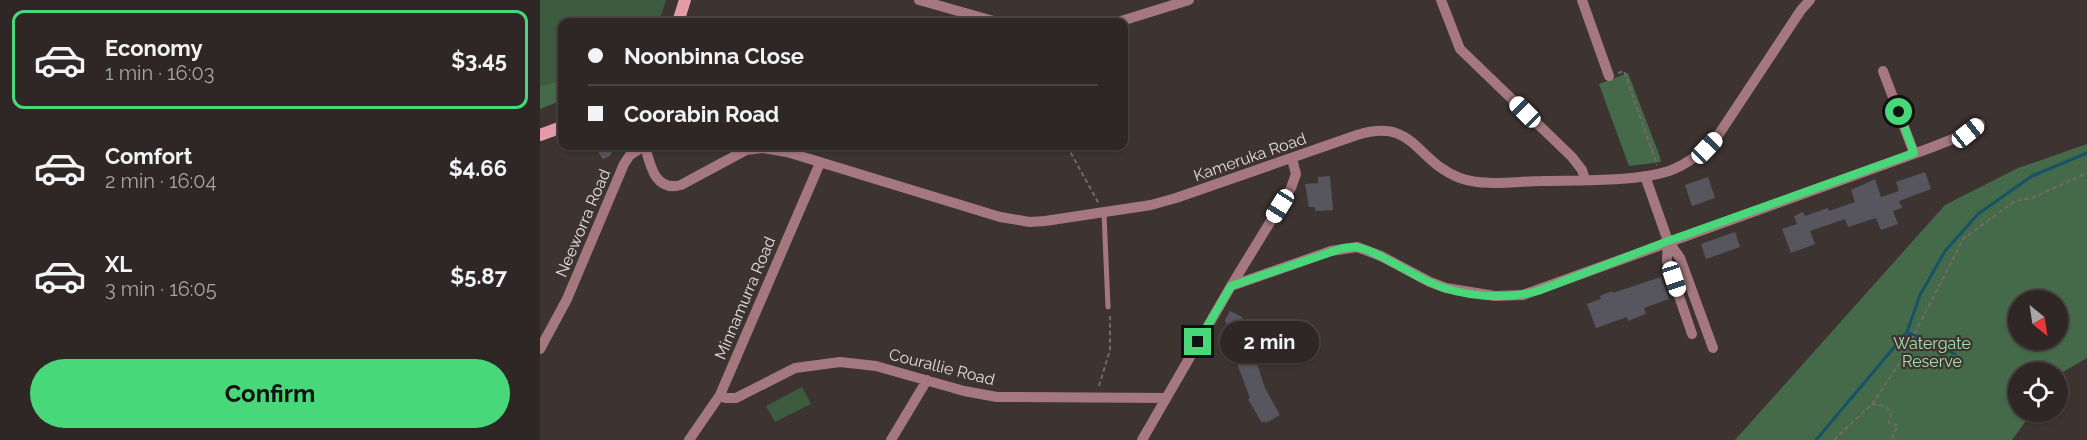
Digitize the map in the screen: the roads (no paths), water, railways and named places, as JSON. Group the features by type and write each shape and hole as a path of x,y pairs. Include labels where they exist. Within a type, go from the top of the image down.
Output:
{"street":[{"path":"679,18 685,0"},
{"path":"919,0 983,18"},
{"path":"1128,19 1189,0"},
{"path":"1441,0 1460,49 1572,157 1582,170 1584,179"},
{"path":"1582,0 1609,76"},
{"name":"Kameruka Road","path":"776,150 1016,221 1045,221 1163,202 1357,135 1382,130 1401,135 1450,174 1471,181 1645,176 1684,165 1707,148 1717,137 1801,10 1810,0"},
{"path":"1883,71 1914,153"},
{"path":"1231,286 1331,251 1357,247 1381,256 1446,288 1479,294 1510,296 1538,291 1668,241 1968,133 1980,124"},
{"path":"540,135 558,128"},
{"name":"Neeworra Road","path":"540,349 567,299 624,164 630,155 638,150"},
{"name":"Kameruka Road","path":"645,150 653,173 663,185 669,187 681,185 747,150"},
{"path":"1142,440 1294,183 1296,174 1292,159"},
{"name":"Minnamurra Road","path":"688,440 720,395 820,163"},
{"path":"1645,176 1668,241 1680,258 1713,348"},
{"path":"1668,241 1667,261 1692,334"},
{"name":"Courallie Road","path":"720,395 725,398 736,398 795,368 840,362 876,366 964,391 997,397 1166,398"},
{"path":"891,440 927,380"}],"lane":[{"path":"1104,213 1108,307"}],"waterway":[{"path":"1816,440 1907,332 1920,295 1945,251 1978,214 2032,176 2087,153"},
{"path":"1907,332 1955,354"}],"park label":[{"name":"Watergate Reserve","path":"1932,352"}]}
